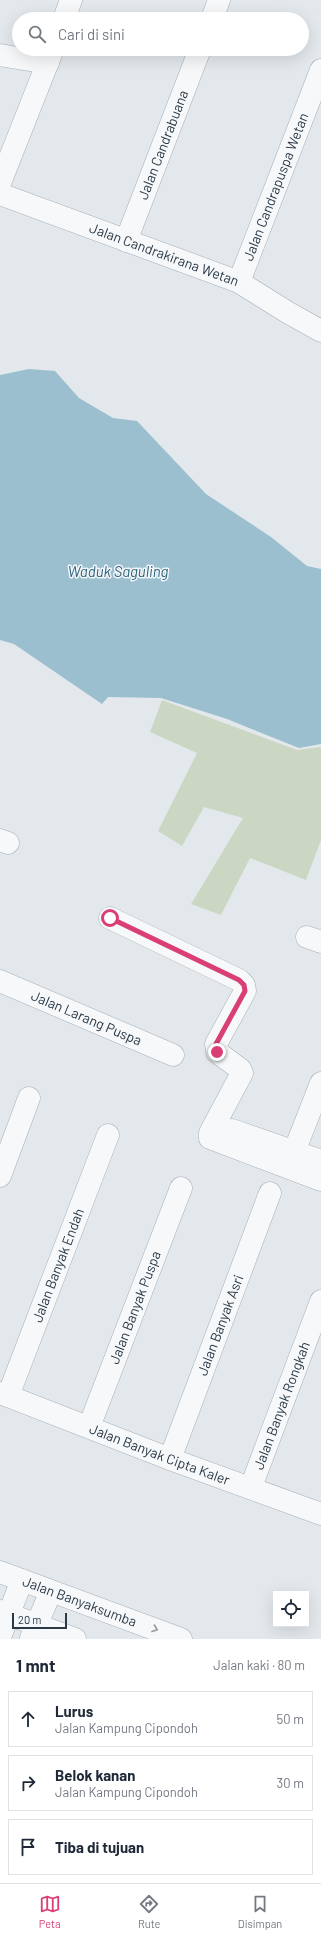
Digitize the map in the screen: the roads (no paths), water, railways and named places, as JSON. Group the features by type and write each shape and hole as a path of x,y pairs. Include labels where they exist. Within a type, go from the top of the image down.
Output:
{"street":[{"path":"67,12 71,0"},
{"path":"215,12 219,0"},
{"path":"0,55 12,55"},
{"path":"0,183 51,56"},
{"name":"Jalan Candrabuana","path":"126,241 197,56"},
{"name":"Jalan Candrapuspa Wetan","path":"239,282 321,70"},
{"name":"Jalan Candrakirana Wetan","path":"0,194 239,282 321,331"},
{"path":"110,918 239,980 244,985 245,991 216,1044 217,1052 240,1068 242,1074 210,1133 210,1138 321,1180"},
{"name":"Jalan Larang Puspa","path":"0,982 173,1055"},
{"path":"294,1152 321,1083"},
{"path":"0,1176 29,1098"},
{"path":"232,1130 321,1162"},
{"name":"Jalan Banyak Endah","path":"4,1394 108,1135"},
{"name":"Jalan Banyak Puspa","path":"89,1427 181,1188"},
{"name":"Jalan Banyak Asri","path":"170,1459 270,1193"},
{"name":"Jalan Banyak Rongkah","path":"251,1487 321,1301"},
{"name":"Jalan Banyak Cipta Kaler","path":"4,1394 170,1459 251,1487 321,1514"},
{"name":"Jalan Banyaksumba","path":"0,1572 181,1639"},
{"path":"0,1637 4,1613 22,1580"},
{"path":"34,1632 51,1591"},
{"path":"4,1613 34,1632 75,1639"}],"water":[{"name":"Waduk Saguling","path":"29,369 55,371 79,398 113,418 137,421 206,494 271,537 307,566 321,569 321,744 299,748 227,719 161,698 108,697 102,704 14,644 0,640 0,375"}]}
